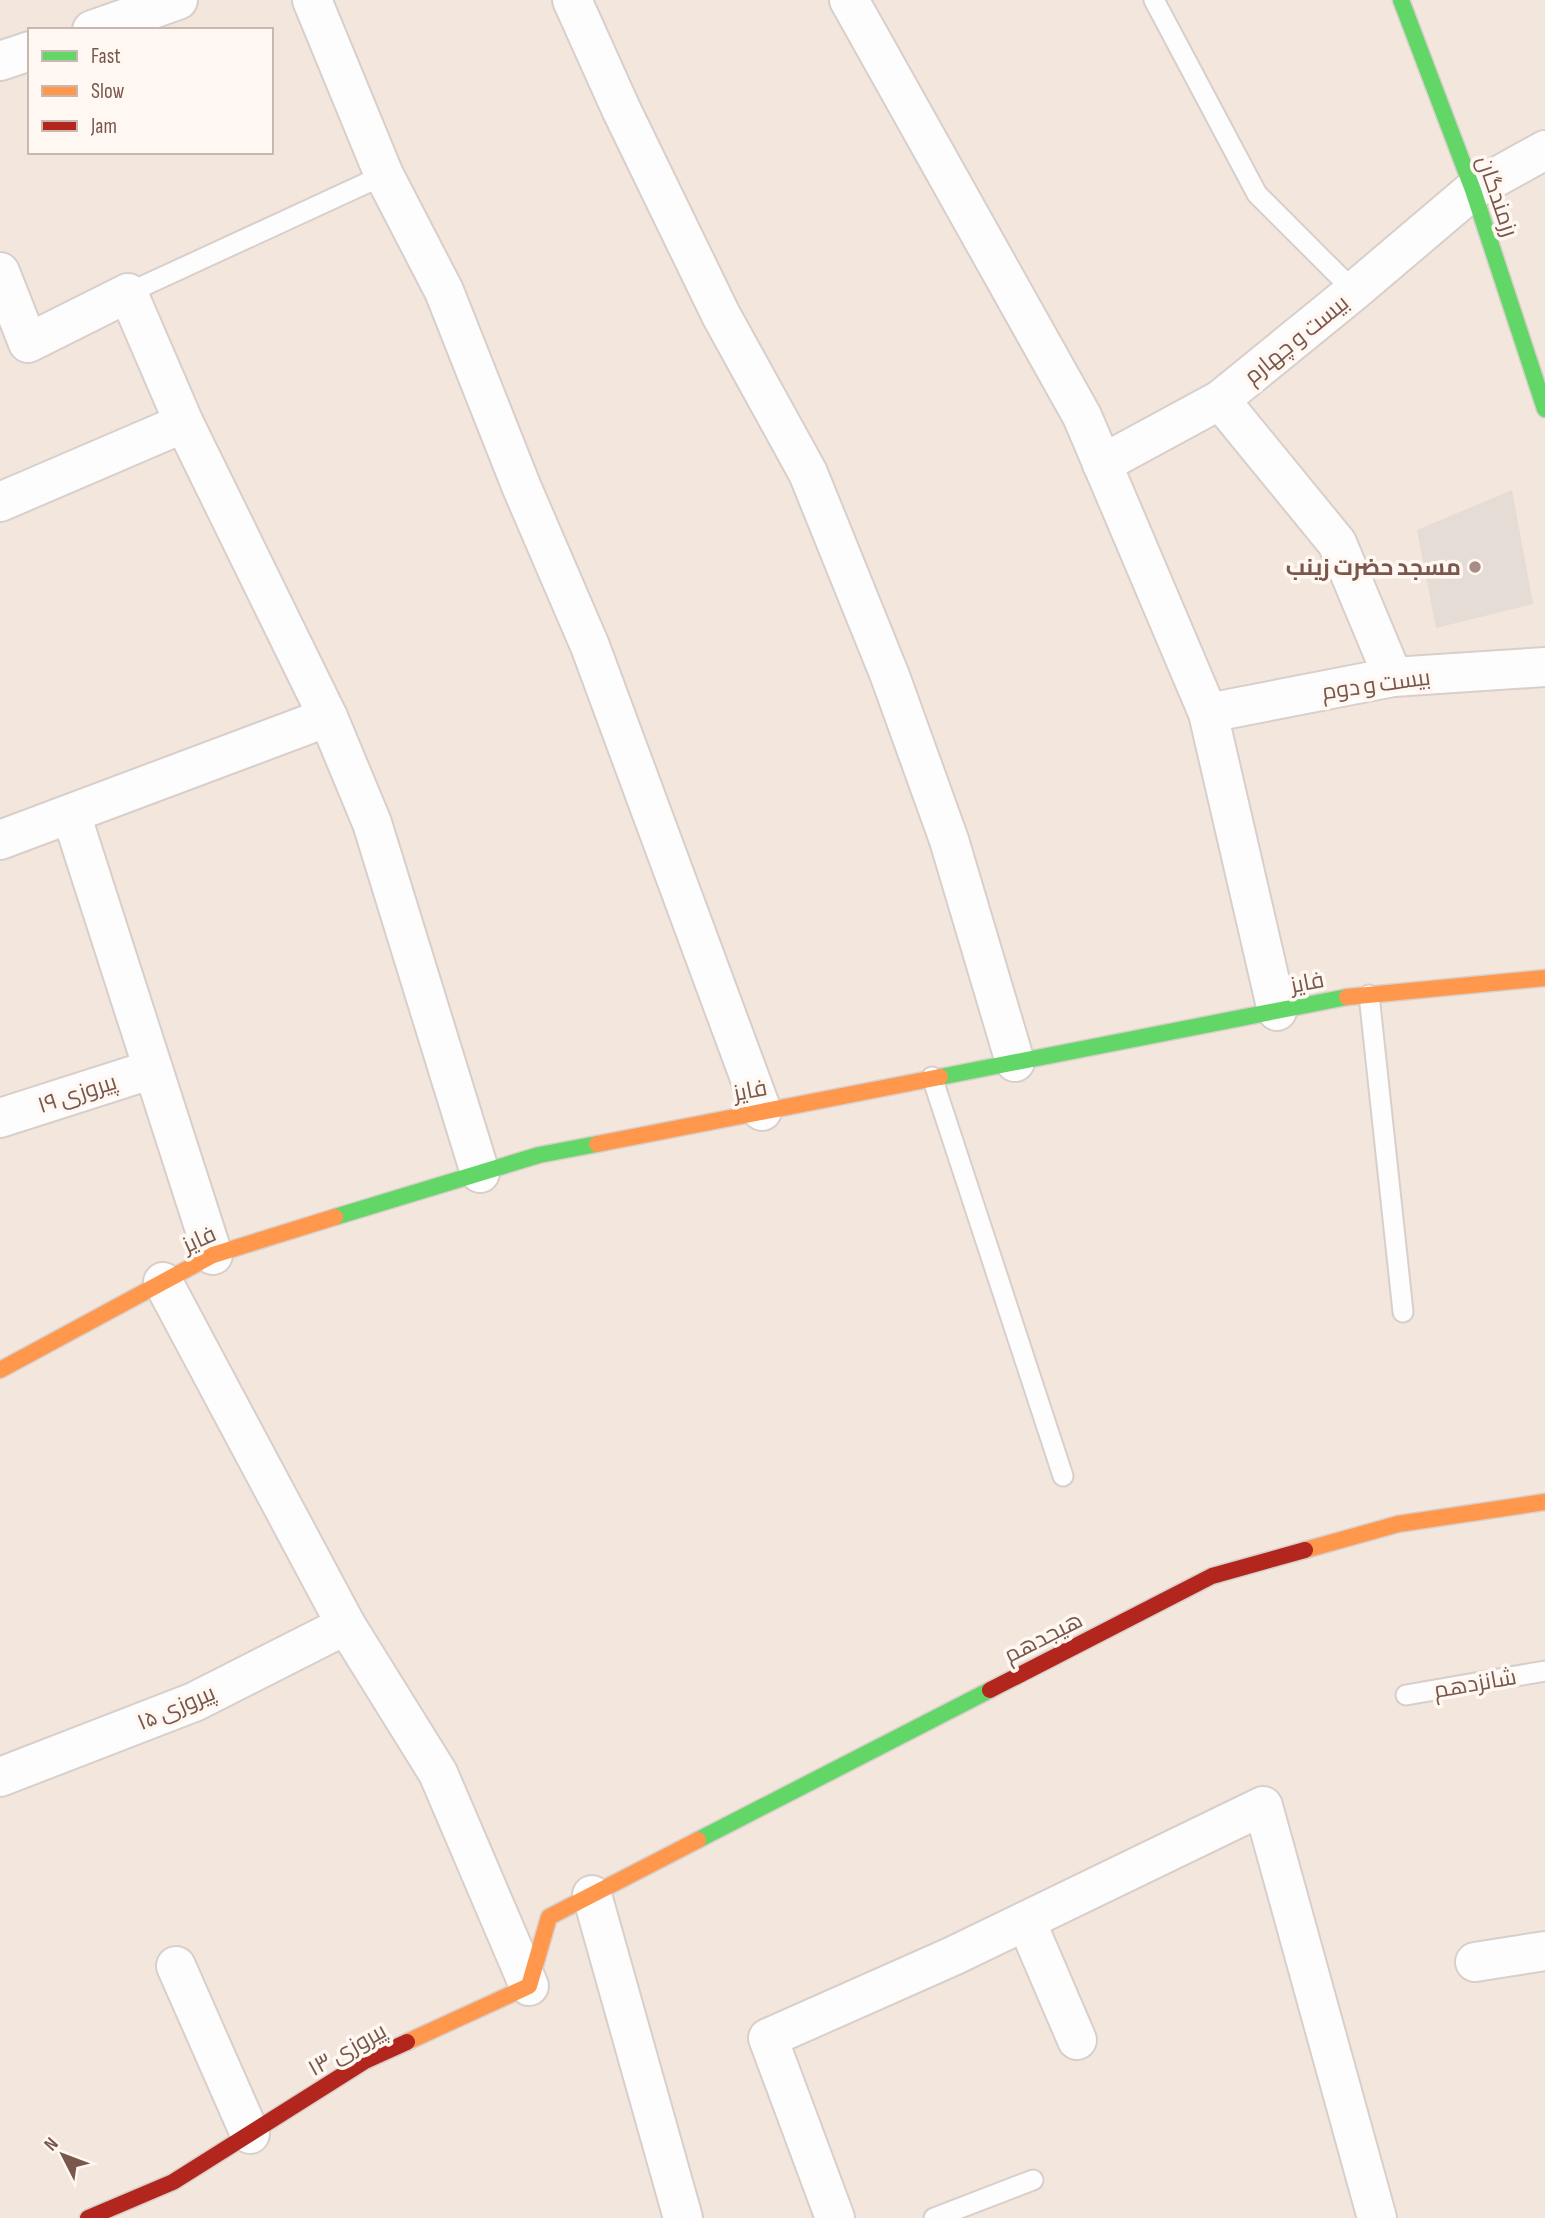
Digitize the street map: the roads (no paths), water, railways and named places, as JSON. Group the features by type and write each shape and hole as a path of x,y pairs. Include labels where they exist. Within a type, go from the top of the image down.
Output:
{"street":[{"path":"98,28 178,0"},
{"path":"313,0 384,175 444,291 522,488 590,646 762,1111"},
{"path":"572,0 621,109 721,315 808,473 890,676 949,840 1015,1062"},
{"path":"849,0 1082,416 1208,713 1277,1011"},
{"name":"رزمندگان","path":"1401,0 1473,190 1545,409"},
{"path":"0,61 28,52"},
{"name":"بیست و چهارم","path":"1102,464 1220,400 1473,190 1545,150"},
{"path":"0,272 28,343 128,293 184,423 328,717 372,823 481,1172"},
{"path":"1220,400 1337,543 1393,677"},
{"path":"0,502 184,423"},
{"name":"بیست و دوم","path":"1208,713 1393,677 1545,667"},
{"path":"0,840 328,717"},
{"path":"71,814 214,1255"},
{"name":"فایز","path":"0,1370 214,1255 539,1155 1349,997 1545,978"},
{"name":"پیروزی ۱۹","path":"0,1118 153,1069"},
{"path":"163,1282 346,1625 438,1773 529,1986"},
{"name":"هیجدهم","path":"592,1895 1212,1576 1398,1524 1545,1502"},
{"name":"پیروزی ۱۵","path":"0,1777 194,1702 346,1625"},
{"path":"835,2218 768,2038 1026,1921 1263,1806 1377,2218"},
{"path":"529,1986 549,1917 592,1895 683,2218"},
{"path":"1026,1921 1077,2040"},
{"path":"1475,1962 1545,1951"},
{"path":"176,1966 250,2134"},
{"name":"پیروزی ۱۳","path":"88,2218 173,2182 365,2061 529,1986"}],"lane":[{"path":"1154,0 1257,194 1354,291"},
{"path":"128,293 384,175"},
{"path":"1369,995 1403,1312"},
{"path":"932,1077 1063,1476"},
{"name":"شانزدهم","path":"1406,1695 1545,1671"},
{"path":"934,2218 1033,2180"}],"place":[{"name":"مسجد حضرت زینب","path":"1475,567"}]}
